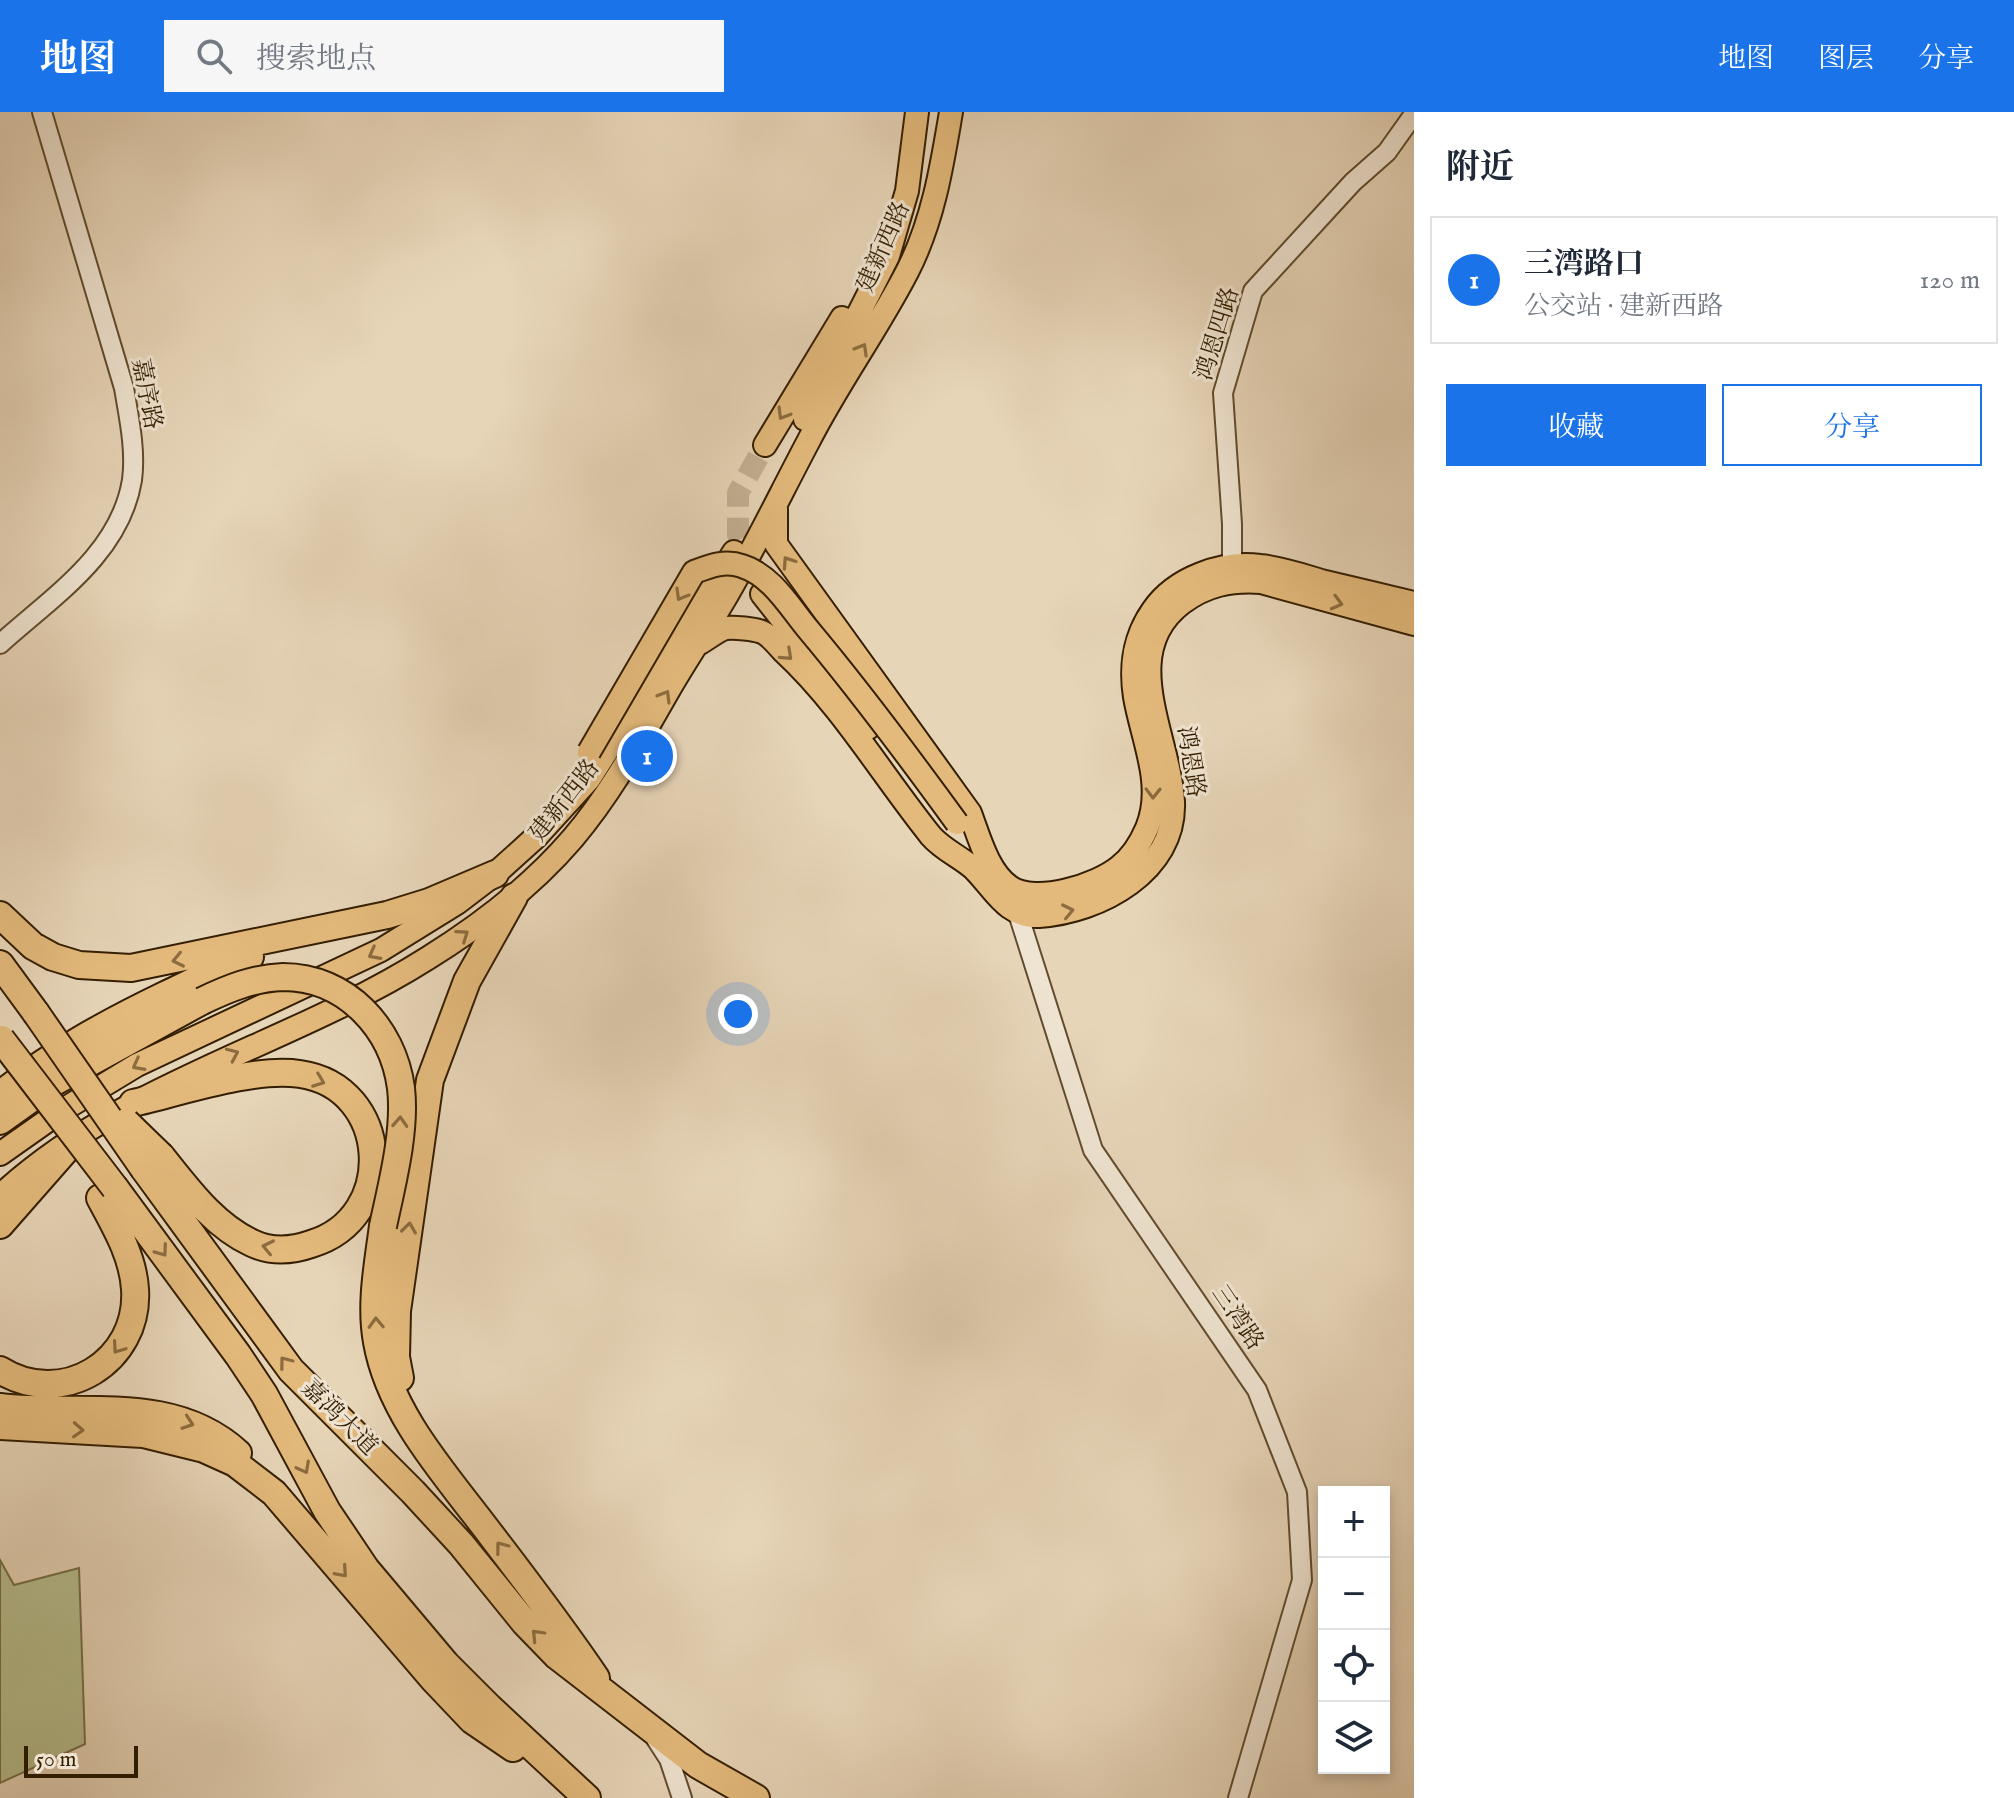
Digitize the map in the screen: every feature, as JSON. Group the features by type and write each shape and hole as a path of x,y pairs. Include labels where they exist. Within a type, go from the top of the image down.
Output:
{"highway":[{"path":"0,1095 63,1051 121,1016 228,965 429,902 495,874"},
{"path":"407,1417 396,1357 397,1311 430,1080 467,981 514,897"},
{"path":"0,915 33,946 53,957 79,965 131,968 387,915"},
{"name":"嘉鸿大道","path":"0,964 80,1076 152,1162 291,1370 413,1492 557,1656 698,1765 756,1798"},
{"path":"0,1121 56,1081 234,986 283,977 306,979 345,995 363,1008 376,1024 396,1065 401,1090 398,1157 383,1226 375,1296 376,1341 385,1373 427,1451 553,1615 612,1700"},
{"name":"嘉鸿大道","path":"0,1038 108,1193 238,1355 264,1394 327,1511 366,1569 446,1664 581,1795"},
{"path":"133,1103 252,1076 300,1074 319,1079 349,1098 359,1112 371,1141 373,1172 361,1208 350,1222 317,1243 281,1250 250,1242 218,1221 152,1162"},
{"path":"0,1225 79,1135"},
{"path":"0,1370 37,1384 66,1382 108,1362 125,1339 135,1307 132,1272 108,1193"},
{"path":"0,1407 123,1409 185,1420 216,1435 231,1446 274,1493 472,1720 581,1795"},
{"path":"0,1426 116,1431 185,1444 235,1463 274,1493"}],"main road":[{"name":"建新西路","path":"0,1154 61,1111 125,1072 381,950 457,903 537,836 589,779 749,527 888,256 907,191 917,112"},
{"name":"建新西路","path":"0,1196 79,1135 133,1103 384,984 462,936 514,897 574,837 614,784 725,599 809,439 909,269 938,189 951,112"},
{"path":"765,445 847,308 888,256"},
{"path":"776,506 776,544 970,813 980,865"},
{"path":"537,836 694,572 717,563 741,565 765,578 883,721 957,823 1004,904 1018,914"},
{"name":"鸿恩路","path":"1018,914 1055,914 1104,900 1126,887 1145,870 1170,830 1173,804 1169,772 1151,697 1150,650 1169,613 1234,573 1260,566 1414,603"},
{"name":"鸿恩路","path":"1010,887 1029,894 1071,889 1099,880 1119,867 1138,847 1154,801 1153,776 1132,673 1134,647 1144,622 1159,602 1181,583 1208,571 1234,573 1414,624"},
{"path":"762,594 980,865"},
{"path":"695,645 726,628 763,632 806,673 934,840 980,865 1010,887"}],"street":[{"name":"嘉序路","path":"0,644 99,555 122,519 132,478 132,432 124,388 42,112"},
{"name":"鸿恩四路","path":"1234,573 1223,393 1253,291 1353,182 1406,132 1414,114"},
{"name":"三湾路","path":"1010,887 1093,1150 1257,1390 1297,1492 1302,1580 1238,1798"},
{"path":"650,1729 669,1759 682,1798"}],"green space":[{"path":"0,1560 14,1585 79,1568 85,1744 0,1783"}],"tunnel":[{"path":"752,570 738,535 738,493 765,445"}],"place":[{"name":"三湾路口","path":"647,756"}]}
